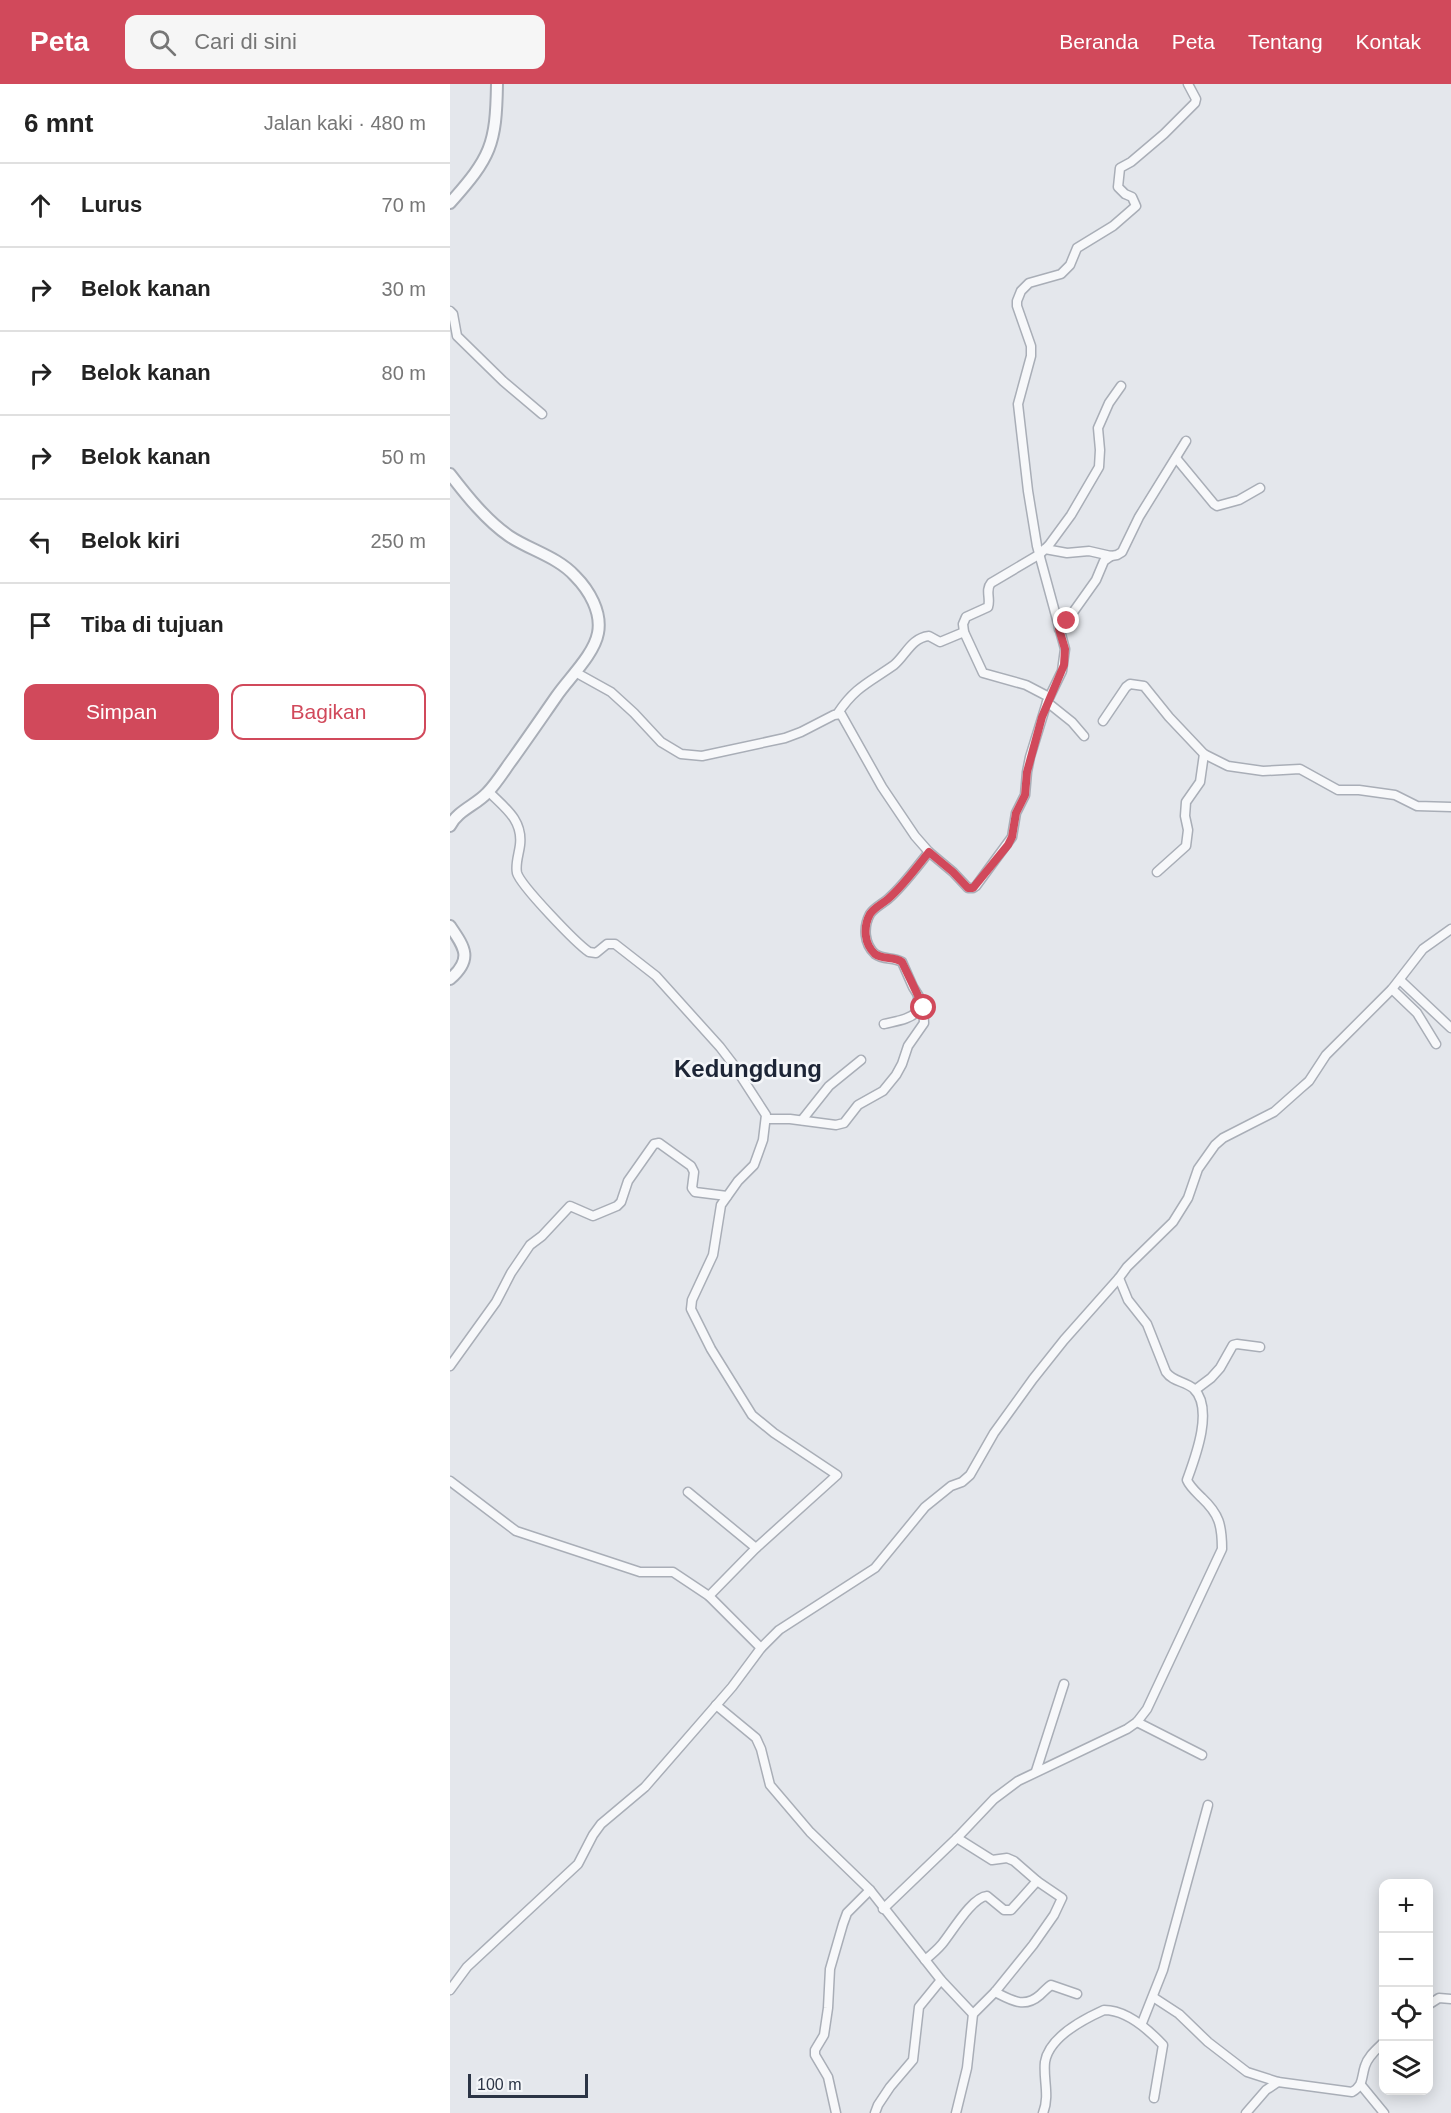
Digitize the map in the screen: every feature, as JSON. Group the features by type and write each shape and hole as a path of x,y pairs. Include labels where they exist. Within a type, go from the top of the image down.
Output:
{"street":[{"path":"450,203 477,171 490,148 496,119 497,84"},
{"path":"838,713 843,716 882,786 929,852 968,888 976,886 1012,837 1016,813 1025,795 1030,757 1048,699 1062,671 1065,649 1042,551 1032,519 1018,408 1019,395 1031,356 1029,336 1017,306 1018,296 1029,283 1061,274 1070,265 1077,248 1113,226 1134,208 1137,204 1132,197 1118,187 1120,168 1131,162 1164,134 1195,103 1196,99 1188,84"},
{"path":"450,311 453,314 457,336 503,381 542,414"},
{"path":"1084,736 1048,699 1026,684 983,673 964,632 963,624 966,617 988,607 989,586 1042,551 1071,515 1099,467 1098,428 1106,409 1121,386"},
{"path":"1042,551 1067,553 1089,551 1111,556 1122,552 1139,517 1186,441"},
{"path":"1176,458 1217,506 1239,500 1260,488"},
{"path":"450,474 472,502 498,528 573,573 585,587 594,603 598,618 598,632 594,645 575,672 489,792 458,815 450,826"},
{"path":"1059,629 1065,625 1096,580 1104,561 1111,556"},
{"path":"575,672 611,692 661,742 681,754 702,756 785,738 801,732 838,713 852,693 894,664 918,640 929,636 940,642 964,632"},
{"path":"1103,721 1126,687 1130,684 1138,684 1149,691 1169,717 1204,754 1239,768 1263,771 1300,769 1338,790 1359,790 1395,795 1417,806 1451,807"},
{"path":"1157,872 1186,846 1188,830 1185,816 1186,802 1200,782 1204,754"},
{"path":"489,792 518,822 520,843 517,871 525,886 589,952 596,954 607,944 615,944 656,976 733,1064 763,1110 766,1119 763,1140 754,1165 721,1205 713,1255 692,1300 691,1309 696,1322 752,1415 774,1433 837,1475 756,1548 709,1596"},
{"path":"766,1119 802,1120 836,1125 844,1123 858,1106 883,1091 896,1075 908,1046 922,1028 924,1008 902,962 898,959 877,956 870,949 865,936 865,927 870,914 889,898 929,852"},
{"path":"450,926 462,943 465,955 463,964 450,979"},
{"path":"450,1990 467,1967 578,1864 601,1824 645,1787 778,1630 875,1568 925,1507 951,1486 962,1482 970,1475 994,1433 1064,1340 1127,1267 1173,1222 1188,1198 1198,1169 1215,1145 1233,1132 1266,1117 1309,1081 1326,1055 1400,981 1423,949 1451,929"},
{"path":"1400,981 1451,1028"},
{"path":"1392,989 1417,1013 1436,1044"},
{"path":"884,1024 915,1014 918,1011 917,993"},
{"path":"802,1120 821,1094 861,1060"},
{"path":"450,1366 496,1302 511,1273 533,1241 542,1236 570,1206 593,1216 617,1206 621,1202 628,1181 654,1144 659,1143 691,1166 694,1172 692,1188 695,1192 727,1196"},
{"path":"883,1909 994,1799 1018,1781 1110,1738 1137,1722 1148,1709 1163,1672 1222,1549 1222,1531 1217,1515 1187,1480 1203,1428 1201,1403 1195,1390 1171,1378 1147,1324 1128,1300 1119,1278"},
{"path":"1195,1390 1220,1368 1233,1345 1260,1347"},
{"path":"450,1481 516,1531 640,1572 673,1572 709,1596 761,1648"},
{"path":"688,1492 756,1548"},
{"path":"1036,1772 1064,1684"},
{"path":"716,1705 756,1738 770,1785 810,1832 870,1890 941,1980 973,2014"},
{"path":"1137,1722 1202,1755"},
{"path":"1142,2024 1163,1970 1208,1805"},
{"path":"956,2113 967,2068 973,2014 995,1992 1033,1945 1062,1898 1014,1862 1006,1858 992,1860 957,1838"},
{"path":"925,1960 940,1946 971,1906 981,1897 987,1896 1004,1910 1011,1910 1037,1881"},
{"path":"836,2113 828,2077 815,2055 815,2050 824,2035 830,1969 843,1924 847,1913 870,1890"},
{"path":"875,2113 890,2087 913,2060 919,2007 941,1980"},
{"path":"995,1992 1011,2001 1023,2003 1035,1999 1051,1984 1077,1994"},
{"path":"1153,1997 1179,2014 1208,2042 1247,2072 1278,2082 1352,2092 1361,2085 1364,2067 1379,2046"},
{"path":"1433,2002 1439,1998 1451,1998"},
{"path":"1043,2113 1047,2094 1045,2062 1054,2045 1089,2017 1106,2009 1142,2024 1164,2045 1154,2098"},
{"path":"1246,2113 1266,2090 1278,2082"},
{"path":"1361,2085 1384,2113"}],"district":[{"name":"Kedungdung","path":"748,1068"}],"route":[{"path":"924,1008 902,962 898,959 877,956 870,949 865,936 868,918 889,898 929,852 968,888 973,888 1008,845 1012,837 1016,813 1025,795 1030,757 1042,717 1062,671 1065,649 1059,629 1067,621"}]}
